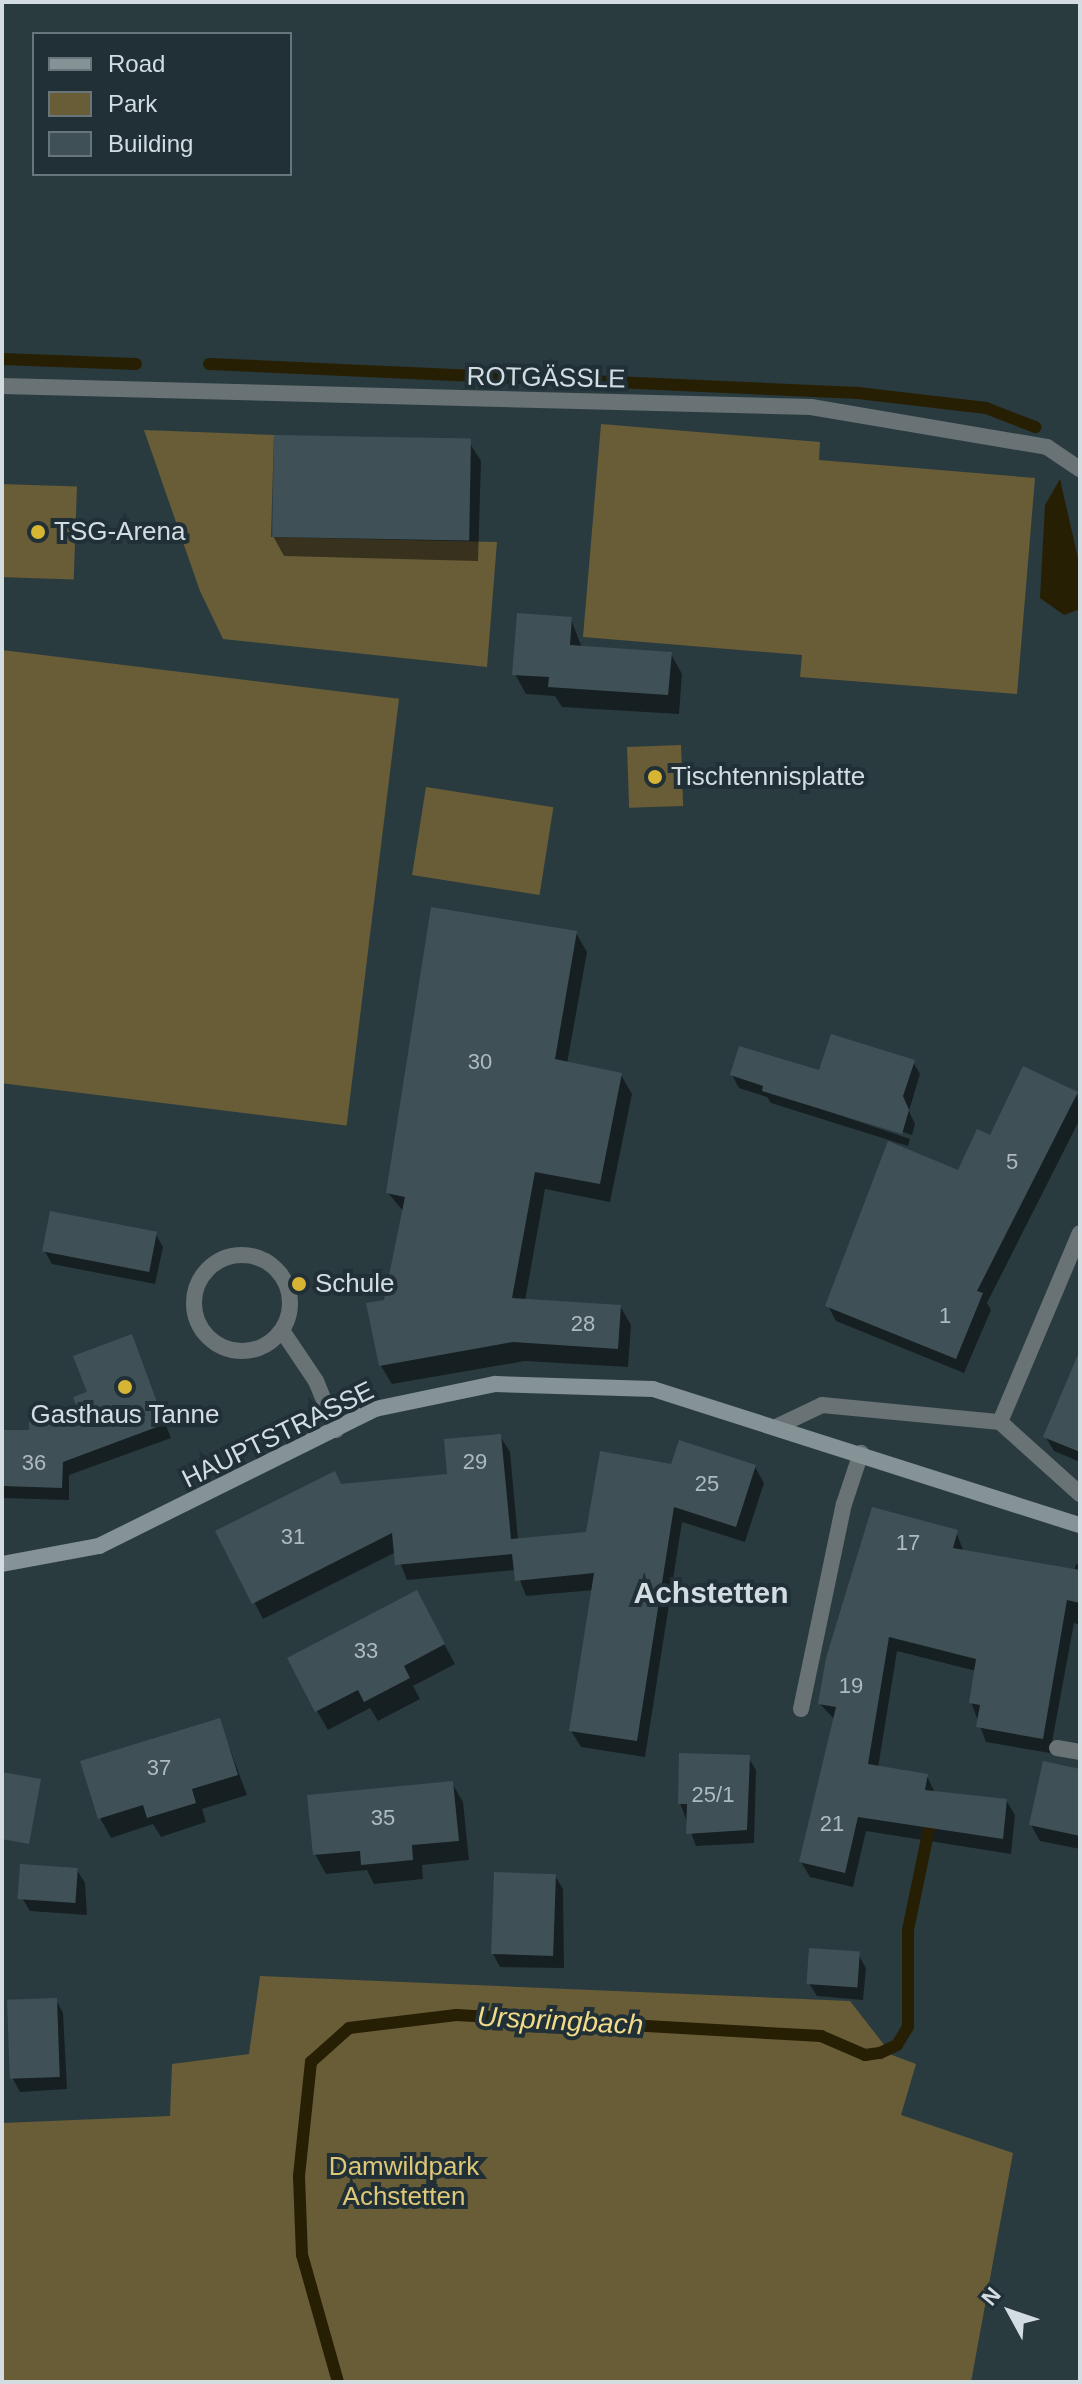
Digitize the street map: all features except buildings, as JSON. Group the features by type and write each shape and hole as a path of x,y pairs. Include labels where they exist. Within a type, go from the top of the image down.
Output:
{"street":[{"name":"ROTGÄSSLE","path":"2,386 811,407 1047,447 1080,469"},
{"path":"1000,1422 1080,1233"},
{"path":"252,1254 278,1269 292,1303 283,1332 258,1350 228,1351 203,1335 192,1307 199,1277 222,1257 252,1254"},
{"path":"283,1332 316,1381 336,1430"},
{"name":"HAUPTSTRASSE","path":"2,1564 99,1546 375,1409 445,1392 569,1383 653,1389 778,1426 1080,1525"},
{"path":"778,1426 822,1405 1000,1422 1080,1494"},
{"path":"801,1709 844,1504 861,1453"},
{"path":"1057,1748 1080,1752"}],"green space":[{"path":"601,424 820,442 819,460 1035,478 1017,694 800,677 802,655 583,637"},
{"path":"144,430 274,435 271,537 497,542 487,667 223,639 200,591"},
{"name":"TSG-Arena","path":"2,484 77,487 74,580 2,577"},
{"path":"2,650 399,699 347,1126 2,1083"},
{"name":"Tischtennisplatte","path":"681,745 683,806 629,808 627,747"},
{"path":"426,787 553,807 539,895 412,875"},
{"name":"Damwildpark Achstetten","path":"260,1976 850,2001 892,2055 916,2064 901,2115 1013,2153 971,2382 2,2382 2,2123 170,2116 172,2064 249,2054"}],"shaded area":[{"path":"1060,479 1080,567 1080,609 1064,615 1040,598 1045,505"}],"waterway":[{"path":"2,359 136,364"},
{"path":"209,364 858,393 986,408 1035,427"},
{"name":"Urspringbach","path":"338,2382 302,2255 299,2176 311,2062 349,2028 456,2015 821,2036 865,2055 880,2053 897,2045 908,2027 908,1930 932,1814"}],"place":[{"name":"TSG-Arena","path":"38,532"},
{"name":"Tischtennisplatte","path":"655,777"},
{"name":"Schule","path":"299,1284"},
{"name":"Gasthaus Tanne","path":"125,1387"}],"district":[{"name":"Achstetten","path":"711,1593"}]}
